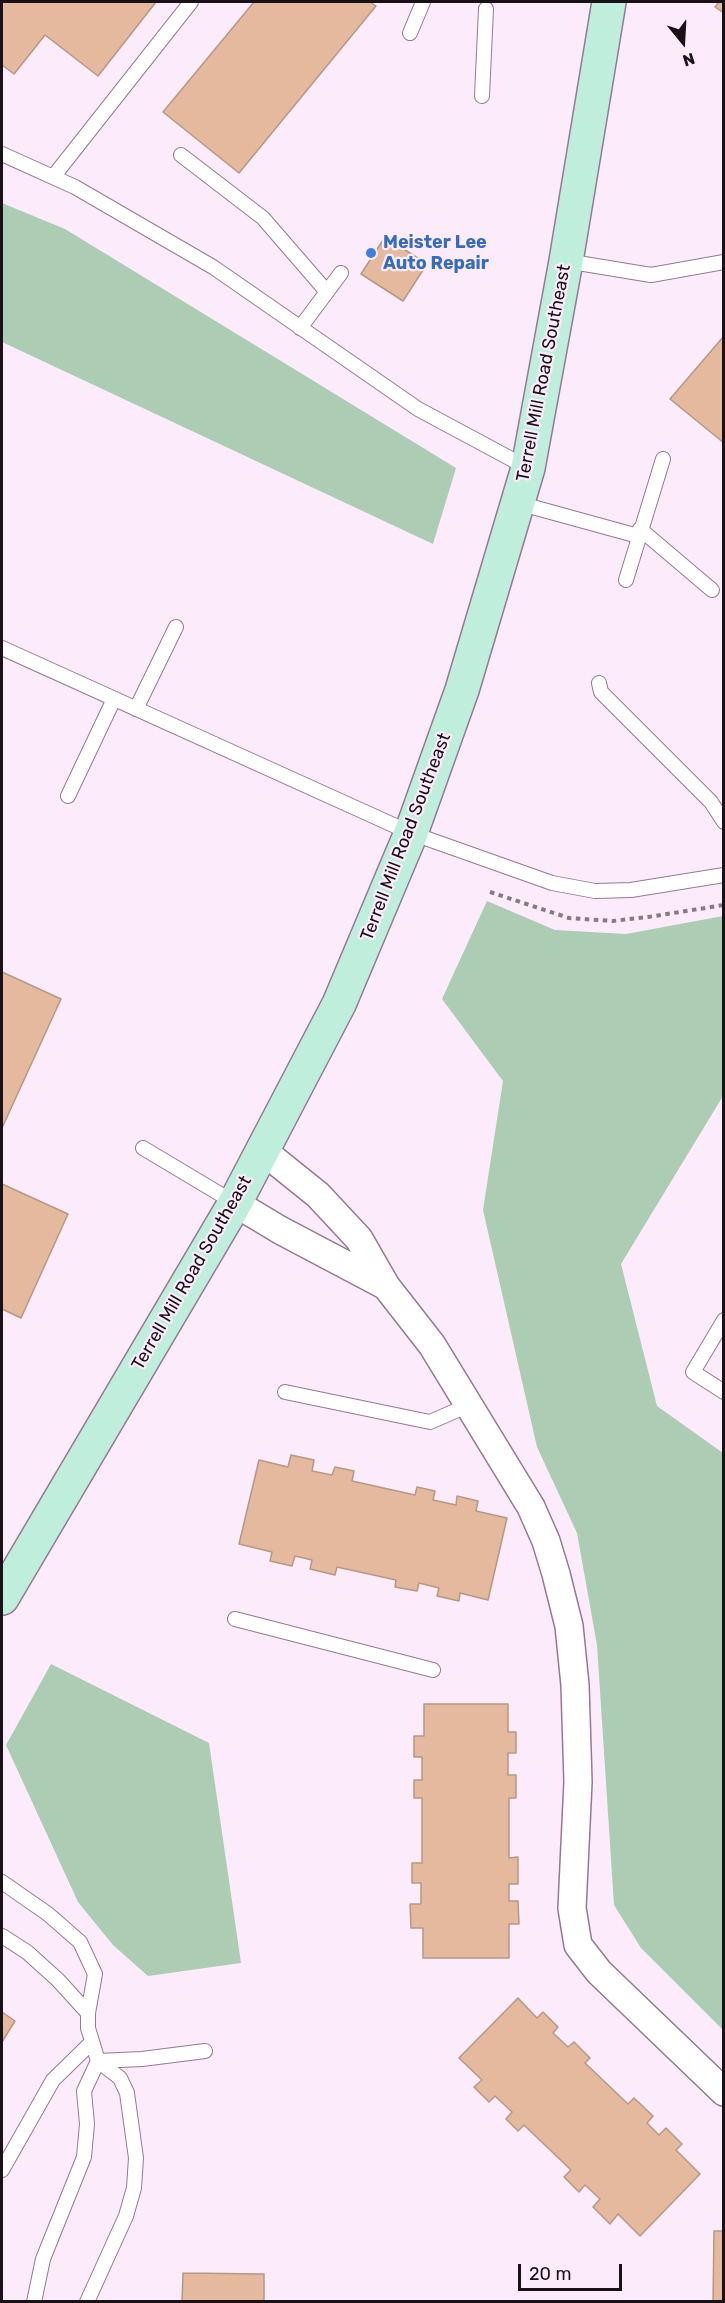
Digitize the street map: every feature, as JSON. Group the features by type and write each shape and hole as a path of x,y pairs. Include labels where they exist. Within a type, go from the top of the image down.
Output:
{"main road":[{"name":"Terrell Mill Road Southeast","path":"2,1598 235,1203 339,1004 411,833 462,690 528,468 566,261 609,2"}],"street":[{"path":"262,1150 318,1195 359,1239 386,1286 432,1345 531,1507 546,1541 569,1626 575,1685 579,1782 572,1908 578,1945 599,1972 723,2092"},
{"path":"235,1203 280,1230 386,1286"}],"lane":[{"path":"53,177 191,2"},
{"path":"410,33 423,2"},
{"path":"482,96 486,9"},
{"path":"2,154 75,187 213,267 418,409 528,468"},
{"path":"181,154 263,218 327,292"},
{"path":"566,261 651,275 723,262"},
{"path":"300,328 341,273"},
{"path":"626,580 663,459"},
{"path":"518,502 639,532 712,590"},
{"path":"136,708 176,627"},
{"path":"2,648 411,833 552,883 595,891 631,891 723,875"},
{"path":"599,683 601,692 711,802 723,822"},
{"path":"68,796 114,699"},
{"path":"143,1148 235,1203"},
{"path":"723,1320 693,1372 723,1392"},
{"path":"285,1392 430,1422 469,1405"},
{"path":"235,1619 433,1670"},
{"path":"2,1882 48,1914 80,1942 95,1974 88,2013 88,2028 92,2042 98,2061 120,2078 127,2093 135,2168 134,2188 126,2216 87,2301"},
{"path":"2,1936 27,1952 58,1980 88,2013"},
{"path":"2,2170 53,2080 92,2042"},
{"path":"98,2061 142,2059 205,2051"},
{"path":"34,2301 43,2259 84,2157 87,2124 84,2091 98,2061"}],"green space":[{"path":"2,203 65,229 456,468 433,544 2,342"},
{"path":"487,901 555,930 626,934 723,916 723,1096 621,1264 657,1406 723,1453 723,2030 641,1948 614,1905 597,1645 577,1533 537,1447 483,1210 503,1081 442,999"},
{"path":"51,1664 209,1743 241,1963 148,1976 113,1945 78,1902 6,1745"}],"building":[{"path":"2,2 156,2 98,76 45,35 14,74 2,65"},
{"path":"254,2 370,2 376,6 239,173 163,112"},
{"path":"719,2 724,2 724,13 715,7"},
{"path":"385,237 427,264 403,301 361,274"},
{"path":"724,336 724,443 670,399"},
{"path":"2,972 61,999 2,1128"},
{"path":"2,1184 68,1214 21,1318 2,1309"},
{"path":"291,1455 314,1460 312,1471 332,1475 335,1467 354,1471 352,1481 415,1495 417,1487 435,1491 433,1500 456,1505 457,1496 478,1501 476,1511 507,1518 488,1600 460,1593 459,1601 437,1596 439,1588 419,1583 417,1591 395,1587 396,1580 337,1567 335,1575 310,1569 312,1560 295,1556 292,1566 270,1561 272,1552 239,1544 259,1460 288,1467"},
{"path":"424,1704 508,1704 508,1732 516,1732 516,1753 508,1753 508,1775 516,1775 516,1798 509,1798 509,1858 518,1857 518,1884 509,1884 509,1901 518,1901 519,1924 509,1924 509,1958 423,1958 423,1928 411,1928 410,1904 421,1904 421,1883 412,1883 412,1863 422,1863 422,1798 414,1798 414,1780 422,1780 422,1757 414,1757 414,1736 424,1736"},
{"path":"518,1998 537,2018 543,2012 558,2027 553,2033 568,2047 574,2042 590,2058 585,2063 628,2104 634,2098 653,2116 647,2123 659,2135 666,2128 682,2144 676,2150 700,2174 640,2236 618,2214 610,2224 593,2207 600,2199 585,2185 579,2192 564,2177 571,2170 524,2125 518,2131 506,2119 512,2112 495,2096 489,2102 474,2087 482,2080 459,2058"},
{"path":"2,2012 15,2021 2,2042"},
{"path":"714,2231 724,2231 724,2302 713,2302"},
{"path":"183,2273 264,2274 264,2302 182,2302"}],"place":[{"name":"Meister Lee Auto Repair","path":"371,253"}]}
